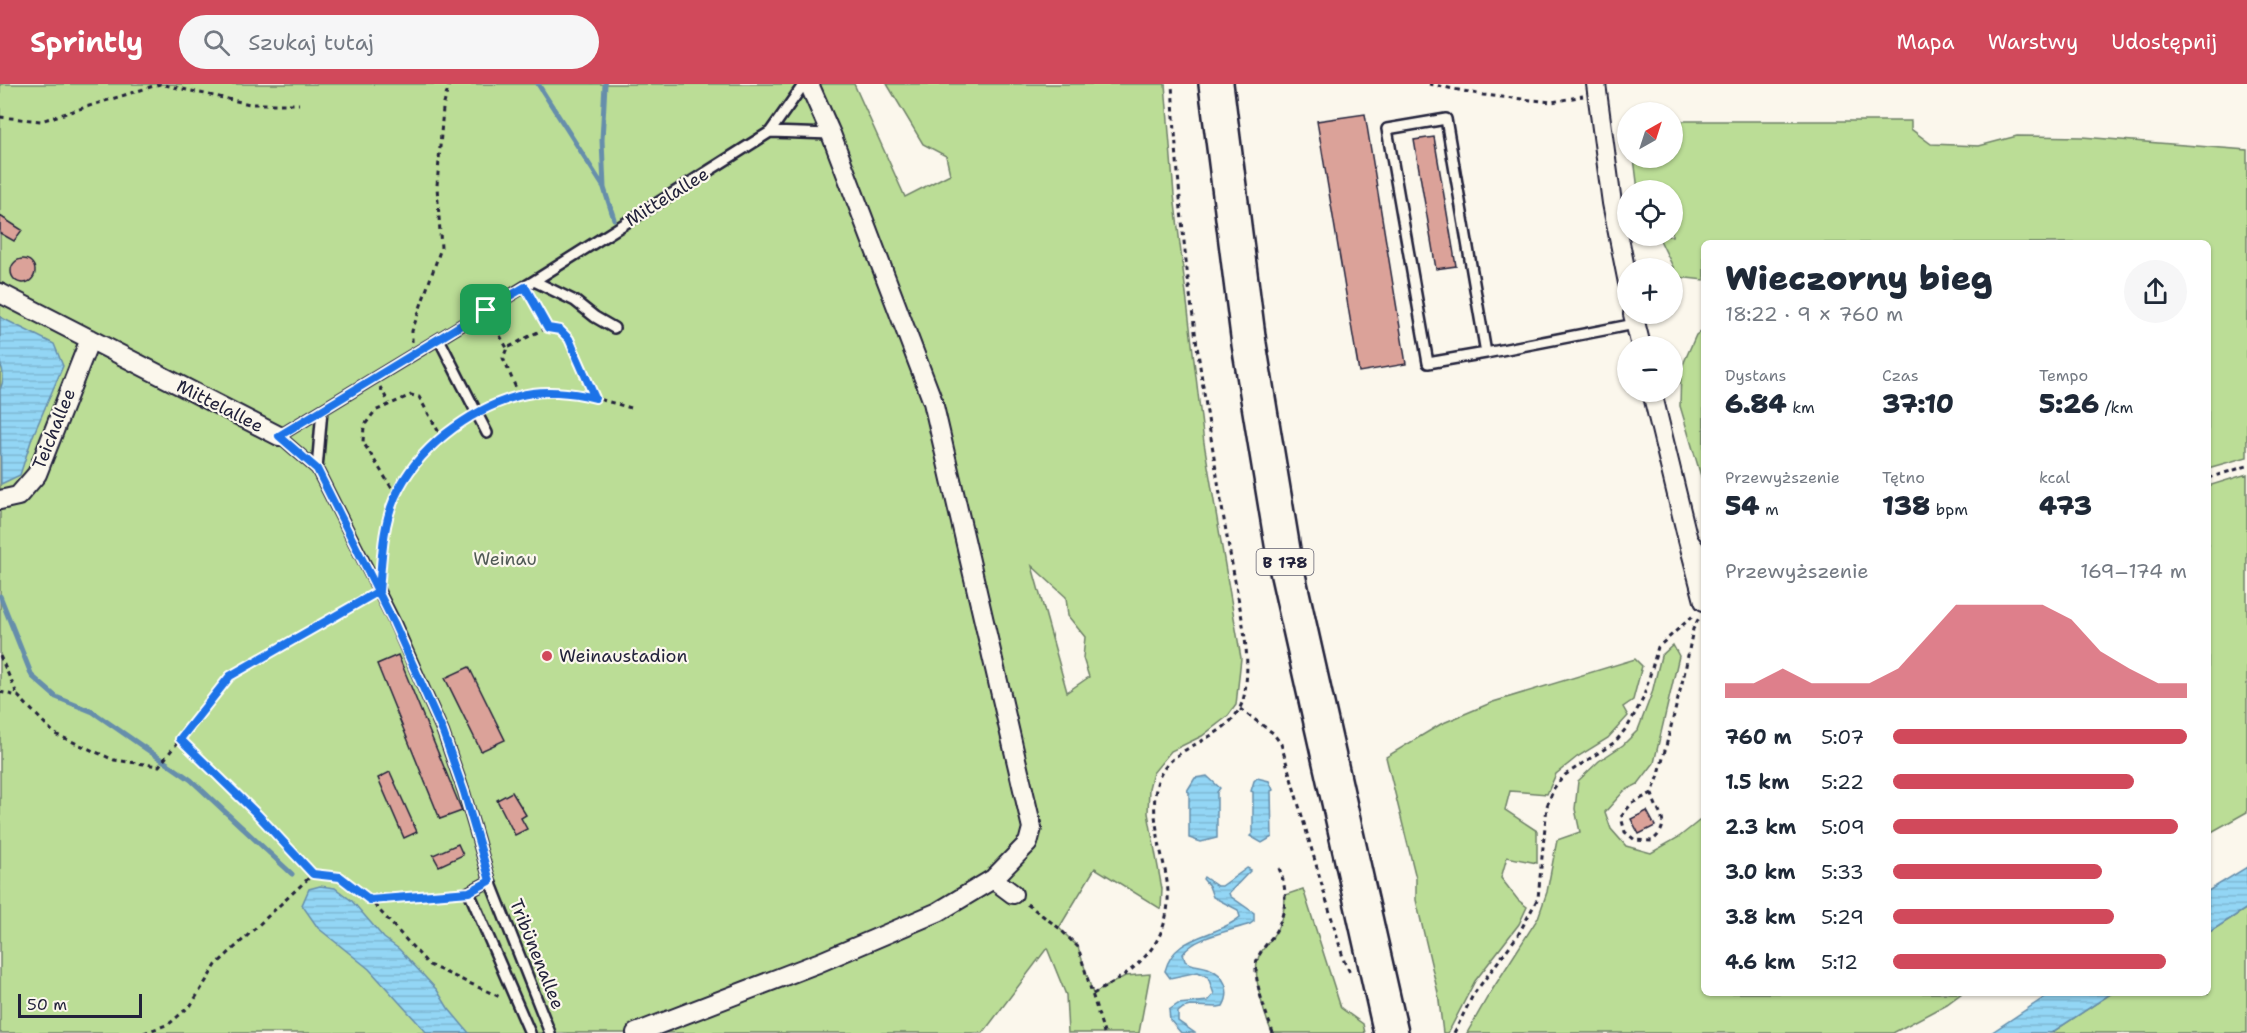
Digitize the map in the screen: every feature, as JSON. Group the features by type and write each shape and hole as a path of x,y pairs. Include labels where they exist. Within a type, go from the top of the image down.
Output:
{"highway":[{"name":"B 178","path":"1216,84 1247,333 1285,562 1391,1033"}],"street":[{"path":"636,1033 818,963 938,912 993,879 1028,843 1032,828 933,402 831,134 809,84"},
{"path":"1596,88 1612,202 1623,258"},
{"name":"Mittelallee","path":"0,293 279,436"},
{"name":"Teichallee","path":"0,500 18,496 37,474 90,339"},
{"path":"1654,402 1688,540 1700,607"},
{"path":"1688,540 1701,557"},
{"path":"993,879 1013,894"}],"lane":[{"name":"Mittelallee","path":"279,436 525,287 770,132 804,84"},
{"path":"1486,353 1446,119 1388,129 1428,363 1486,353 1617,323"},
{"path":"770,132 831,134"},
{"path":"534,281 575,301 614,328"},
{"path":"439,339 487,433"},
{"path":"317,469 322,410"},
{"name":"Tribünenallee","path":"279,436 317,469 379,591 443,732 464,792 490,881 550,1033"},
{"path":"490,881 469,892 530,1033"}],"path":[{"path":"0,117 41,121 160,84 250,104 299,104"},
{"path":"412,355 412,331 441,248 437,186 442,108 449,84"},
{"path":"1093,994 1125,976 1145,957 1161,932 1168,901 1154,814 1158,778 1164,766 1173,758 1219,732 1240,709 1245,694 1248,667 1220,498 1190,289 1172,84"},
{"path":"1429,84 1483,95 1552,102 1596,88"},
{"path":"525,287 548,328"},
{"path":"486,310 507,348"},
{"path":"519,395 503,358 507,348 548,328 560,330 569,339 595,398"},
{"path":"374,378 389,403"},
{"path":"0,656 18,696 55,734 114,760 159,766 230,676 379,591 385,524 396,495 424,452 441,437 478,413 519,395 570,392 631,408"},
{"path":"396,495 363,442 364,426 375,411 411,395 419,397 441,437"},
{"path":"2211,477 2247,466"},
{"path":"1454,1033 1473,995 1518,934 1538,898 1547,806 1554,788 1565,775 1615,742 1628,726 1643,699 1658,647 1700,607"},
{"path":"1652,793 1664,823 1662,830 1652,841 1635,840 1625,832 1621,817 1632,803 1652,793 1658,778 1685,671 1693,629 1701,614"},
{"path":"0,692 18,696"},
{"path":"1240,709 1273,734 1281,744 1344,961 1354,978"},
{"path":"180,739 257,814 313,874 340,877 370,900 429,965 518,1006"},
{"path":"1273,1033 1261,995 1257,961 1281,922 1285,910 1284,878 1278,866"},
{"path":"144,1033 169,1024 191,1005 216,965 313,874"},
{"path":"370,900 469,892"},
{"path":"1013,894 1059,928 1078,947 1104,1033"}],"green space":[{"name":"Weinau","path":"0,84 854,84 905,197 950,174 946,156 923,144 887,84 1165,84 1174,195 1204,443 1241,658 1236,705 1228,716 1202,736 1171,751 1153,773 1149,788 1148,813 1162,889 1161,909 1095,868 1059,928 1078,947 1093,994 1125,976 1150,974 1139,1033 1068,1033 1066,995 1047,948 983,1033 0,1033","holes":["1032,566 1066,597 1068,616 1085,637 1083,658 1089,677 1067,692"]},
{"path":"1683,121 1911,121 1911,129 1931,144 1979,146 2017,136 2082,137 2247,150 2247,457 2211,467 2211,240 1701,240 1701,280 1683,278 1683,258 1669,258 1663,246 1683,246 1683,180 1637,180 1635,168 1683,168"},
{"path":"1701,331 1701,476 1680,406 1680,402 1683,402 1683,364 1696,335"},
{"path":"2247,474 2247,812 2211,832 2211,485"},
{"path":"1673,645 1679,656 1654,763 1638,784 1624,791 1605,812 1611,829 1626,846 1651,853 1679,837 1701,819 1701,996 1958,996 1893,1033 1467,1033 1538,918 1547,892 1557,840 1580,832 1575,809 1578,781 1638,730 1652,693 1661,656"},
{"path":"1635,659 1642,666 1633,700 1623,707 1628,716 1608,738 1577,757 1556,774 1547,794 1510,791 1505,810 1537,831 1537,863 1507,857 1501,878 1518,900 1527,907 1519,924 1475,981 1448,1033 1443,1033 1438,993 1416,900 1416,878 1386,757 1441,724 1493,702"},
{"path":"1303,889 1341,1008 1363,1024 1365,1033 1272,1033 1258,986 1258,959 1280,923 1285,895"},
{"path":"2247,908 2247,1033 2051,1033 2107,996 2211,996 2211,931"}],"water":[{"path":"0,317 54,344 63,366 32,438 20,475 1,484 0,390 3,376 0,363"},
{"path":"1207,776 1220,788 1217,792 1217,838 1201,842 1189,838 1189,792 1187,791 1195,778"},
{"path":"1257,778 1269,781 1273,790 1271,791 1272,837 1262,843 1250,836 1253,833 1253,792 1251,791"},
{"path":"2247,867 2247,908 2211,931 2211,889"},
{"path":"1247,868 1251,870 1229,893 1254,913 1254,921 1195,943 1183,954 1188,963 1208,968 1218,974 1225,984 1226,1000 1223,1006 1218,1007 1183,1008 1178,1012 1178,1021 1195,1033 1181,1033 1170,1020 1169,1010 1178,1004 1208,1001 1214,994 1208,977 1198,972 1170,978 1165,971 1170,959 1186,943 1230,924 1240,917 1238,910 1213,897 1204,877 1217,886 1222,886"},
{"path":"320,886 335,888 352,901 384,938 399,949 437,990 448,1008 469,1033 427,1033 369,969 318,928 302,905 309,889"},
{"path":"2046,996 2107,996 2051,1033 1991,1033"}],"building":[{"path":"1365,114 1406,364 1359,372 1317,121"},
{"path":"1434,137 1456,266 1436,269 1414,140"},
{"path":"0,216 22,230 14,241 0,233"},
{"path":"23,259 32,262 35,271 32,280 23,283 14,280 11,271 14,262"},
{"path":"398,655 462,811 440,819 377,664"},
{"path":"469,667 505,740 481,751 445,678"},
{"path":"390,772 417,832 404,838 378,778"},
{"path":"512,792 526,815 521,818 527,829 515,835 497,800"},
{"path":"1647,811 1655,826 1639,834 1631,819"},
{"path":"458,844 463,855 439,866 433,855"}],"waterway":[{"path":"538,84 603,186"},
{"path":"605,84 602,140 604,188 614,219"},
{"path":"0,596 32,676 56,697 93,712 191,780 292,874"}],"place":[{"name":"Weinaustadion","path":"547,656"}],"route":[{"path":"486,310 279,436 317,469 379,591 443,732 464,792 490,881 469,892 370,900 340,877 313,874 257,814 180,739 230,676 320,627 379,591 385,524 396,495 424,452 441,437 478,413 519,395 570,392 595,398 569,339 560,330 548,328 525,287 486,310"}]}
